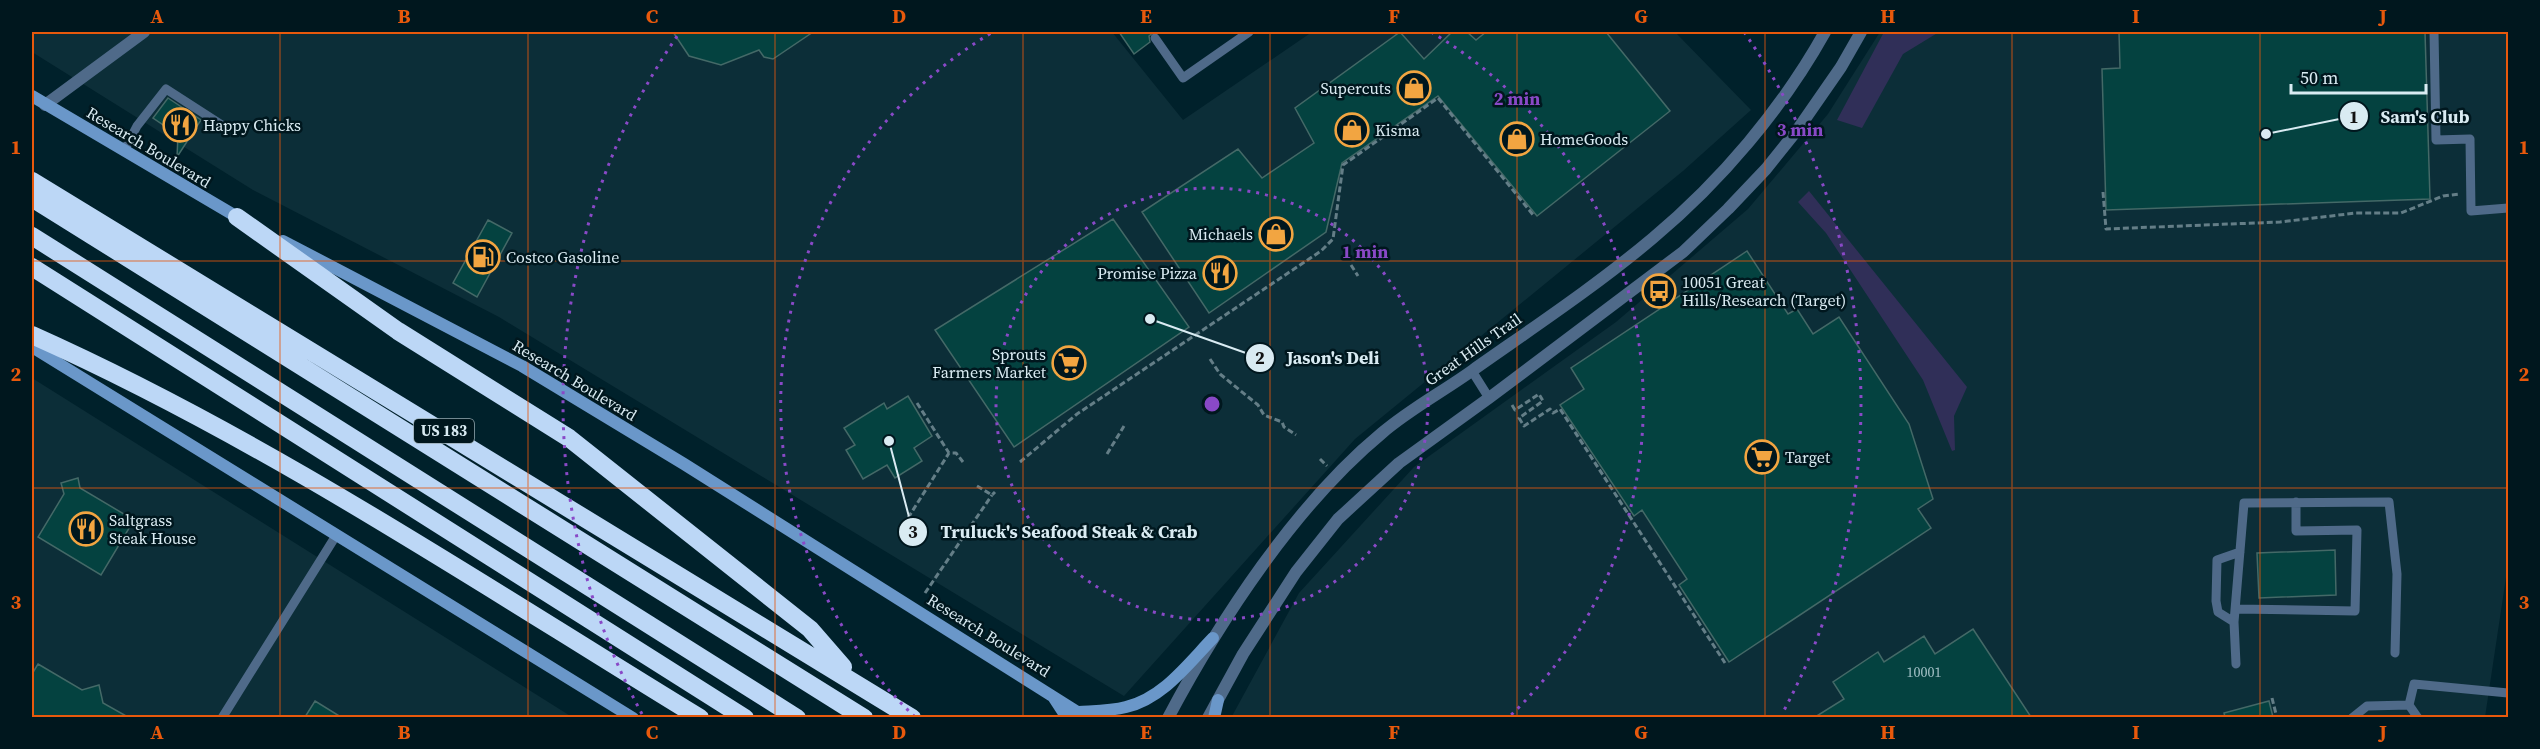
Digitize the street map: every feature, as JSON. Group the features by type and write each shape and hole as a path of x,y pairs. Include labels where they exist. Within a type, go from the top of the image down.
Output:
{"highway":[{"name":"US 183","path":"32,181 912,717"},
{"path":"32,198 864,717"},
{"path":"237,217 399,332 569,438 810,629 856,682"},
{"path":"32,236 797,717"},
{"path":"32,267 745,717"},
{"path":"32,335 82,358 277,461 700,717"}],"main road":[{"name":"Research Boulevard","path":"32,96 237,217 522,366 684,464 1083,715"},
{"path":"32,347 633,717"},
{"path":"1083,715 1126,707 1150,698 1170,683 1213,638"},
{"path":"1051,694 1067,717"},
{"path":"1214,717 1218,700"}],"street":[{"path":"45,105 144,32"},
{"name":"Great Hills Trail","path":"1168,717 1213,638 1284,538 1323,490 1382,432 1472,371 1629,257 1700,196 1770,116 1826,32"},
{"path":"1208,717 1243,654 1296,572 1338,519 1399,463 1658,272 1728,209 1766,169 1798,129 1841,67 1861,32"}],"lane":[{"path":"1155,38 1183,78 1249,32"},
{"path":"2434,32 2436,140 2470,139 2470,211 2508,208"},
{"path":"124,152 137,126 166,88 228,129"},
{"path":"1472,371 1489,398"},
{"path":"2236,609 2355,611 2357,530 2296,531 2296,502"},
{"path":"2236,664 2234,622 2244,503 2389,502 2397,574 2395,653"},
{"path":"222,717 337,534"},
{"path":"2234,622 2218,612 2217,560 2240,552"},
{"path":"2409,705 2414,684 2508,693"},
{"path":"2352,717 2367,706 2409,705"},
{"path":"2409,705 2418,717"}],"path":[{"path":"1020,462 1077,414 1321,250 1333,239 1343,165 1438,98 1534,216"},
{"path":"2103,192 2106,229 2280,222 2356,213 2401,213 2443,196 2466,193"},
{"path":"1351,265 1358,276"},
{"path":"1210,359 1220,374 1258,405 1264,415 1282,422 1284,427 1296,435"},
{"path":"1512,405 1515,411 1539,394 1543,400 1519,418 1524,426 1550,409 1553,413 1560,409 1725,663"},
{"path":"917,403 949,453"},
{"path":"1107,454 1124,426"},
{"path":"949,453 956,453 963,462"},
{"path":"908,518 949,453"},
{"path":"1320,459 1328,468"},
{"path":"925,592 993,493 977,486"},
{"path":"2272,698 2277,717"}],"shaded area":[{"path":"32,32 1112,32 1183,120 1312,32 1675,32 1751,110 1683,171 1355,439 1124,696 499,317 253,190 32,52"},
{"path":"1880,32 2508,32 2508,564 2485,717 1231,718 1299,593 1414,467 1616,322 1748,209 1828,114"},
{"path":"1884,32 1939,32 1903,54 1862,128 1837,120"},
{"path":"1809,191 1967,387 1954,416 1955,450 1952,451 1923,380 1826,233 1798,202"},
{"path":"32,378 572,717 32,717"}],"building":[{"path":"673,32 813,32 773,59 764,57 759,50 721,65 689,56"},
{"path":"1119,32 1154,32 1149,36 1150,42 1134,54"},
{"path":"1400,32 1424,59 1452,32 1467,32 1476,40 1486,32 1606,32 1670,111 1537,216 1438,96 1342,163 1326,232 1209,313 1142,212 1238,149 1262,178 1314,143 1295,108"},
{"path":"2119,32 2425,32 2430,199 2106,210 2102,69 2120,68"},
{"name":"Happy Chicks","path":"168,98 201,120 177,157 178,135 153,118"},
{"path":"1113,219 1189,327 1014,447 935,330"},
{"name":"Costco Gasoline","path":"488,220 512,233 477,297 453,283"},
{"name":"Target","path":"1747,251 1788,314 1797,309 1813,334 1839,317 1909,424 1933,499 1918,509 1931,528 1729,662 1679,585 1687,579 1642,510 1634,516 1560,405 1584,389 1571,368"},
{"path":"908,396 932,436 914,448 922,461 895,478 887,465 863,479 846,450 855,445 844,428 884,403 887,409"},
{"name":"Saltgrass Steak House","path":"78,478 80,488 134,520 101,575 38,537 64,494 61,483"},
{"path":"2335,550 2336,595 2259,598 2257,553"},
{"path":"1973,629 2031,717 1815,717 1844,699 1833,682 1878,652 1884,662 1924,636 1935,654"},
{"path":"38,664 82,690 99,685 103,703 128,717 32,717 32,674"},
{"path":"315,701 341,717 305,717"},
{"path":"2269,701 2273,717 2225,717 2224,713"}],"place":[{"name":"Supercuts","path":"1414,88"},
{"name":"Happy Chicks","path":"180,125"},
{"name":"Kisma","path":"1352,130"},
{"name":"Sam's Club","path":"2266,134"},
{"name":"HomeGoods","path":"1517,139"},
{"name":"Michaels","path":"1276,234"},
{"name":"Costco Gasoline","path":"483,257"},
{"name":"Promise Pizza","path":"1220,273"},
{"name":"10051 Great Hills/Research (Target)","path":"1659,291"},
{"name":"Jason's Deli","path":"1150,319"},
{"name":"Sprouts Farmers Market","path":"1069,363"},
{"name":"Truluck's Seafood Steak & Crab","path":"889,441"},
{"name":"Target","path":"1762,457"},
{"name":"Saltgrass Steak House","path":"86,529"}]}
